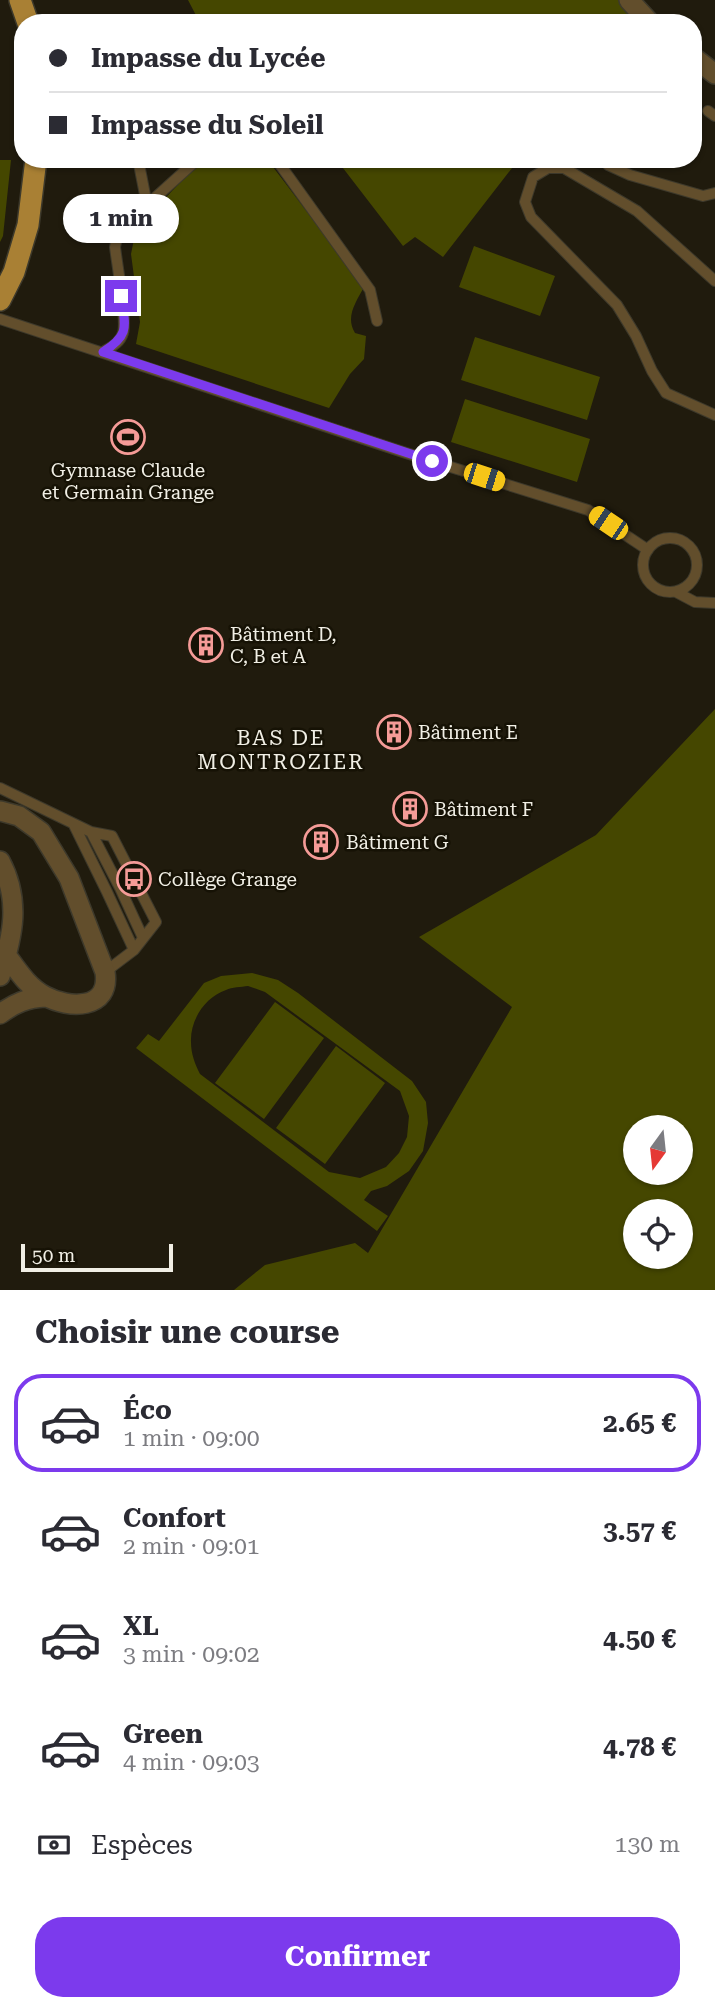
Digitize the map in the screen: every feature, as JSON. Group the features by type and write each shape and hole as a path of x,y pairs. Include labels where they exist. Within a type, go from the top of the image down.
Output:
{"main road":[{"path":"0,300 14,272 28,225 35,168"}],"street":[{"path":"629,0 642,14"},
{"path":"0,811 19,816 41,832 69,878 105,972 106,981 100,998 90,1002 72,1004 46,997 30,998 0,1014"},
{"path":"0,861 9,882 13,904 12,933 0,976"},
{"path":"7,956 29,985 46,997"}],"lane":[{"path":"140,168 147,205"},
{"path":"103,352 118,343 124,332 115,247 117,238 147,205 188,168"},
{"path":"282,168 370,290 377,321"},
{"path":"715,281 637,211 575,174 564,168 548,168 533,177 525,202 531,217 617,305 666,393 715,415"},
{"path":"612,168 703,196 715,193"},
{"path":"0,318 406,453 588,510 648,550"},
{"path":"670,537 679,539 693,549 698,566 696,575 685,589 676,592 667,592 650,584 643,567 644,558 653,543 670,537"},
{"path":"676,592 695,602 715,603"},
{"path":"0,788 91,832 112,836 156,922 134,950 105,972"},
{"path":"73,824 134,950"},
{"path":"91,832 143,938"}],"shaded area":[{"path":"188,0 623,0 633,14 195,14"},
{"path":"0,160 11,160 3,236 0,242"},
{"path":"196,168 274,168 364,287 351,315 351,321 355,333 366,336 364,359 350,374 329,408 136,344 140,322 131,254 136,229"},
{"path":"343,168 512,168 443,257 415,237 403,246"},
{"path":"474,246 555,276 540,316 459,287"},
{"path":"475,337 600,377 587,420 461,380"},
{"path":"465,399 590,439 577,482 451,442"},
{"path":"715,709 715,1290 234,1290 265,1265 355,1243 368,1253 512,1007 419,937 596,835"},
{"path":"252,973 278,980 412,1081 426,1102 428,1123 423,1151 409,1171 387,1186 371,1191 364,1200 388,1216 377,1231 136,1048 148,1034 159,1041 204,983 221,976","holes":["248,986 265,992 400,1091 409,1116 407,1137 399,1153 386,1167 360,1178 329,1172 200,1074 191,1046 191,1034 200,1010 218,993 228,989"]},
{"path":"275,1002 324,1038 264,1119 215,1083"},
{"path":"336,1046 385,1083 325,1164 276,1128"}],"place":[{"name":"Gymnase Claude et Germain Grange","path":"128,437"},
{"name":"Bâtiment D, C, B et A","path":"206,645"},
{"name":"Bâtiment E","path":"394,732"},
{"name":"Bâtiment F","path":"410,809"},
{"name":"Bâtiment G","path":"321,842"},
{"name":"Collège Grange","path":"134,879"}],"district":[{"name":"BAS DE MONTROZIER","path":"281,750"}],"route":[{"path":"121,296 124,332 118,343 103,352 432,461"}]}
